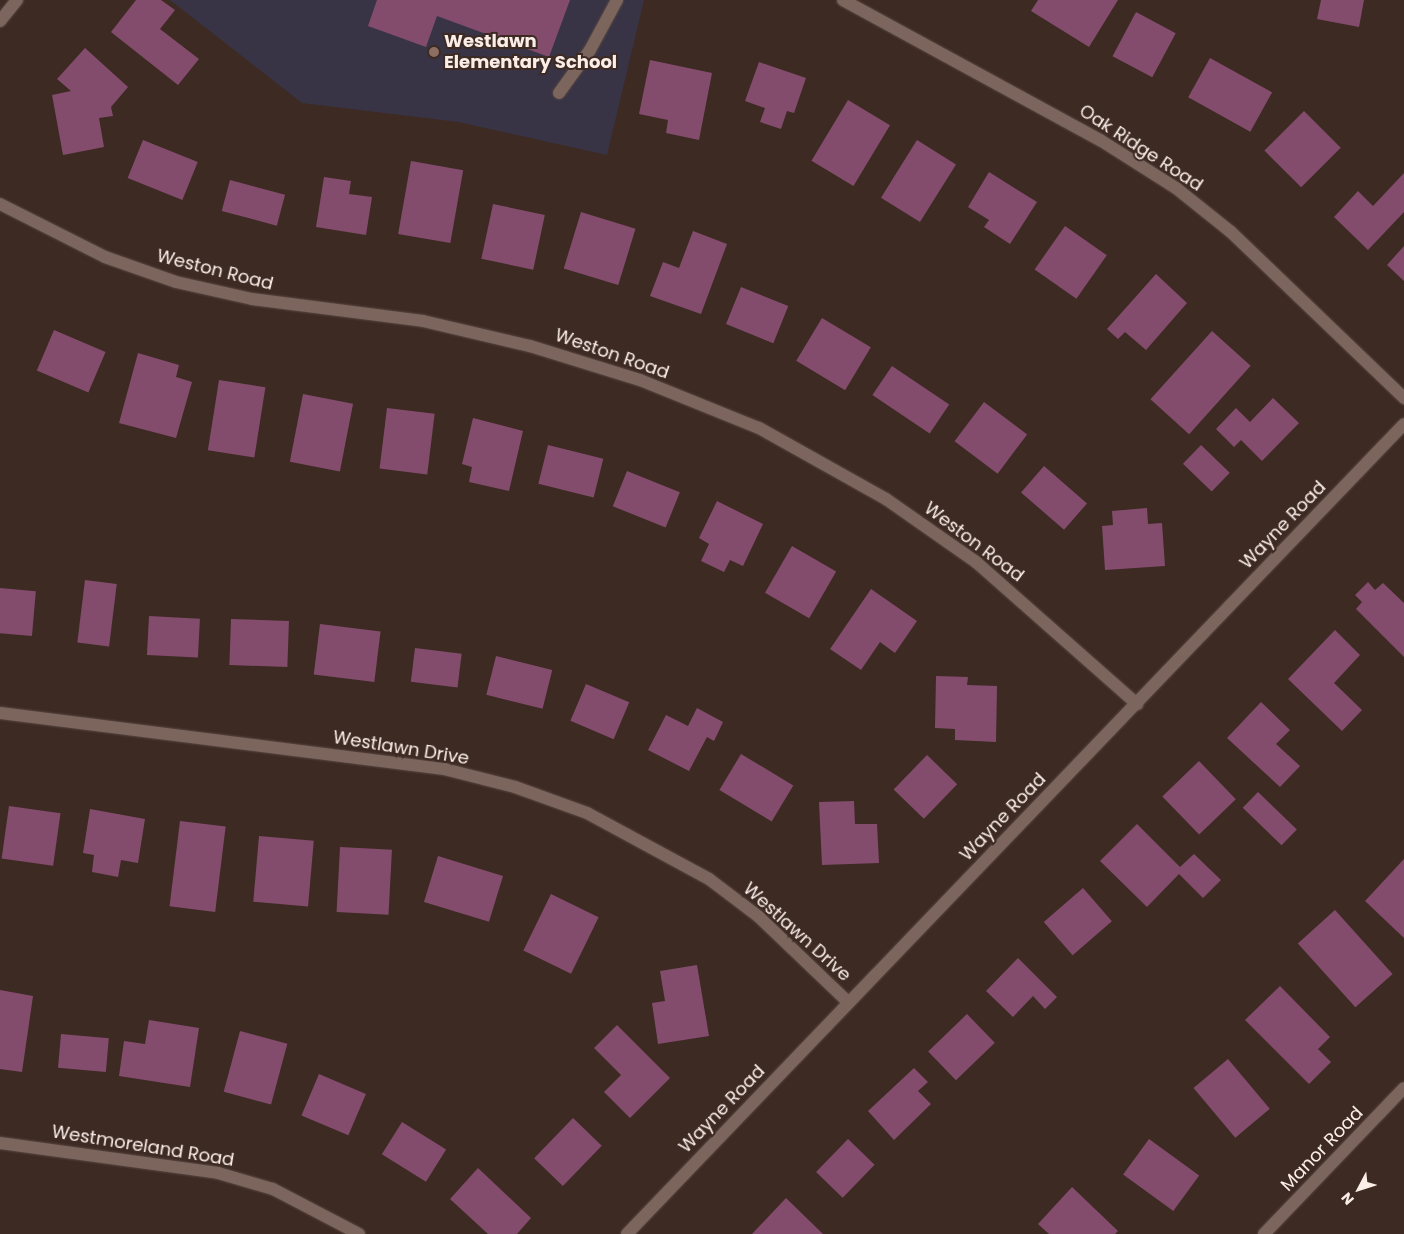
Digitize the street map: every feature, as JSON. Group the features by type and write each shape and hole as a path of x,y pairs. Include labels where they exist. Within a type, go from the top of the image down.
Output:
{"street":[{"path":"0,21 17,0"},
{"path":"559,93 590,50 617,0"},
{"name":"Oak Ridge Road","path":"843,0 1100,140 1176,188 1231,232 1404,398"},
{"name":"Weston Road","path":"0,204 105,257 176,282 252,299 423,321 530,346 640,380 759,428 886,498 976,562 1137,704"},
{"name":"Wayne Road","path":"627,1234 1404,424"},
{"name":"Westlawn Drive","path":"0,713 444,769 515,787 587,813 709,879 759,916 849,1002"},
{"name":"Manor Road","path":"1264,1234 1404,1088"},
{"name":"Westmoreland Road","path":"0,1143 218,1173 272,1189 359,1234"}],"shaded area":[{"name":"Westlawn Elementary School","path":"170,0 644,0 607,155 458,122 302,103"}],"building":[{"path":"136,0 161,0 175,10 160,29 199,59 178,85 111,32"},
{"path":"377,0 570,0 549,57 437,16 426,47 368,26"},
{"path":"1038,0 1118,0 1089,47 1031,11"},
{"path":"1321,0 1364,0 1359,27 1317,19"},
{"path":"1136,12 1176,33 1152,77 1113,56"},
{"path":"85,48 128,87 111,107 113,116 99,118 104,147 63,155 52,95 71,91 57,79"},
{"path":"1210,58 1272,92 1250,132 1188,97"},
{"path":"650,60 712,73 699,140 666,133 668,120 639,114"},
{"path":"759,62 806,78 794,113 787,111 781,129 760,122 765,108 745,101"},
{"path":"848,100 890,125 853,186 811,161"},
{"path":"1304,111 1341,148 1301,187 1264,151"},
{"path":"143,140 198,162 182,200 128,178"},
{"path":"917,140 956,164 920,222 881,198"},
{"path":"411,161 463,170 450,243 398,234"},
{"path":"989,172 1037,202 1010,244 984,227 989,220 968,207"},
{"path":"1404,173 1404,212 1368,250 1334,217 1358,191 1373,206"},
{"path":"324,177 351,181 349,194 372,197 366,235 316,227"},
{"path":"230,180 285,195 277,226 222,211"},
{"path":"493,204 545,215 533,270 481,259"},
{"path":"581,212 636,229 618,285 564,268"},
{"path":"1065,226 1107,255 1076,299 1035,269"},
{"path":"693,231 727,244 701,314 650,296 663,262 679,268"},
{"path":"1404,246 1404,281 1387,265"},
{"path":"1156,274 1187,303 1146,350 1125,332 1118,339 1107,329"},
{"path":"741,287 788,306 773,343 726,324"},
{"path":"822,318 871,347 845,390 796,361"},
{"path":"54,330 106,352 88,392 37,371"},
{"path":"1212,331 1251,366 1189,434 1150,399"},
{"path":"138,353 179,365 176,377 192,382 176,438 119,423"},
{"path":"892,366 949,405 930,434 872,395"},
{"path":"219,380 265,387 254,457 208,450"},
{"path":"303,394 353,404 340,471 290,462"},
{"path":"1273,398 1299,423 1262,461 1241,440 1234,447 1216,429 1236,408 1250,422"},
{"path":"984,402 1027,434 998,474 955,441"},
{"path":"387,408 435,414 427,474 380,469"},
{"path":"473,418 523,431 509,491 469,482 472,467 462,464"},
{"path":"548,445 603,459 594,498 538,484"},
{"path":"1201,445 1230,473 1212,491 1183,464"},
{"path":"1044,466 1087,503 1064,530 1021,492"},
{"path":"627,471 680,492 666,528 613,506"},
{"path":"717,501 763,524 743,566 730,560 724,572 701,561 709,544 699,538"},
{"path":"1147,508 1148,524 1162,523 1165,566 1105,570 1102,526 1113,525 1112,511"},
{"path":"792,546 836,572 809,618 765,593"},
{"path":"85,580 117,584 109,646 77,643"},
{"path":"1368,582 1375,590 1383,583 1404,603 1404,657 1356,609 1362,602 1355,595"},
{"path":"0,588 36,591 32,636 0,633"},
{"path":"871,589 917,621 895,653 880,642 861,670 830,649"},
{"path":"149,616 200,619 198,658 147,655"},
{"path":"231,619 289,621 287,667 229,665"},
{"path":"320,624 381,631 374,682 314,675"},
{"path":"1335,630 1360,655 1334,683 1362,710 1342,731 1288,679"},
{"path":"415,648 462,654 458,687 411,682"},
{"path":"496,656 552,670 543,709 486,695"},
{"path":"936,676 968,677 967,685 997,686 996,742 955,740 955,729 935,728"},
{"path":"586,684 629,702 614,739 570,721"},
{"path":"1261,702 1290,730 1276,744 1300,766 1280,787 1227,738"},
{"path":"697,708 723,722 714,741 707,737 689,771 648,750 666,715 688,726"},
{"path":"741,754 793,785 772,821 719,790"},
{"path":"927,755 957,784 924,819 894,790"},
{"path":"1199,761 1236,799 1199,835 1162,796"},
{"path":"1258,792 1297,830 1282,845 1243,808"},
{"path":"854,801 855,824 877,824 879,863 822,865 819,802"},
{"path":"9,806 60,813 53,866 2,858"},
{"path":"90,809 145,819 138,863 121,860 118,877 92,872 94,855 83,853"},
{"path":"180,821 226,827 215,912 170,906"},
{"path":"1137,824 1180,867 1194,854 1221,880 1203,898 1179,874 1147,907 1100,861"},
{"path":"259,836 314,841 308,907 253,902"},
{"path":"340,847 392,850 389,915 337,912"},
{"path":"438,856 503,876 489,922 424,902"},
{"path":"1404,859 1404,938 1365,901"},
{"path":"1083,888 1112,921 1073,955 1044,922"},
{"path":"551,894 599,917 571,974 523,951"},
{"path":"1335,910 1393,974 1355,1007 1298,943"},
{"path":"1018,958 1057,997 1045,1009 1033,996 1013,1017 986,991"},
{"path":"697,965 709,1036 658,1044 652,1003 665,1001 660,971"},
{"path":"1280,986 1330,1037 1318,1049 1331,1062 1309,1084 1245,1020"},
{"path":"0,990 33,996 22,1072 0,1069"},
{"path":"967,1014 995,1043 956,1080 928,1052"},
{"path":"149,1020 199,1028 190,1087 119,1076 124,1041 145,1044"},
{"path":"617,1025 670,1078 630,1118 604,1092 621,1075 594,1048"},
{"path":"240,1031 287,1044 271,1105 224,1092"},
{"path":"61,1034 109,1038 106,1072 58,1068"},
{"path":"1228,1059 1270,1109 1235,1138 1194,1088"},
{"path":"914,1068 928,1082 918,1091 931,1104 894,1140 868,1111"},
{"path":"319,1074 366,1094 348,1135 301,1115"},
{"path":"573,1118 602,1146 563,1186 534,1158"},
{"path":"402,1122 446,1150 426,1182 382,1154"},
{"path":"848,1139 875,1165 843,1198 816,1172"},
{"path":"1149,1139 1199,1175 1173,1211 1123,1175"},
{"path":"478,1168 531,1218 517,1234 488,1234 450,1199"},
{"path":"1072,1187 1118,1231 1115,1234 1049,1234 1038,1224"},
{"path":"786,1198 823,1234 752,1234"}],"place":[{"name":"Westlawn Elementary School","path":"434,52"}]}
